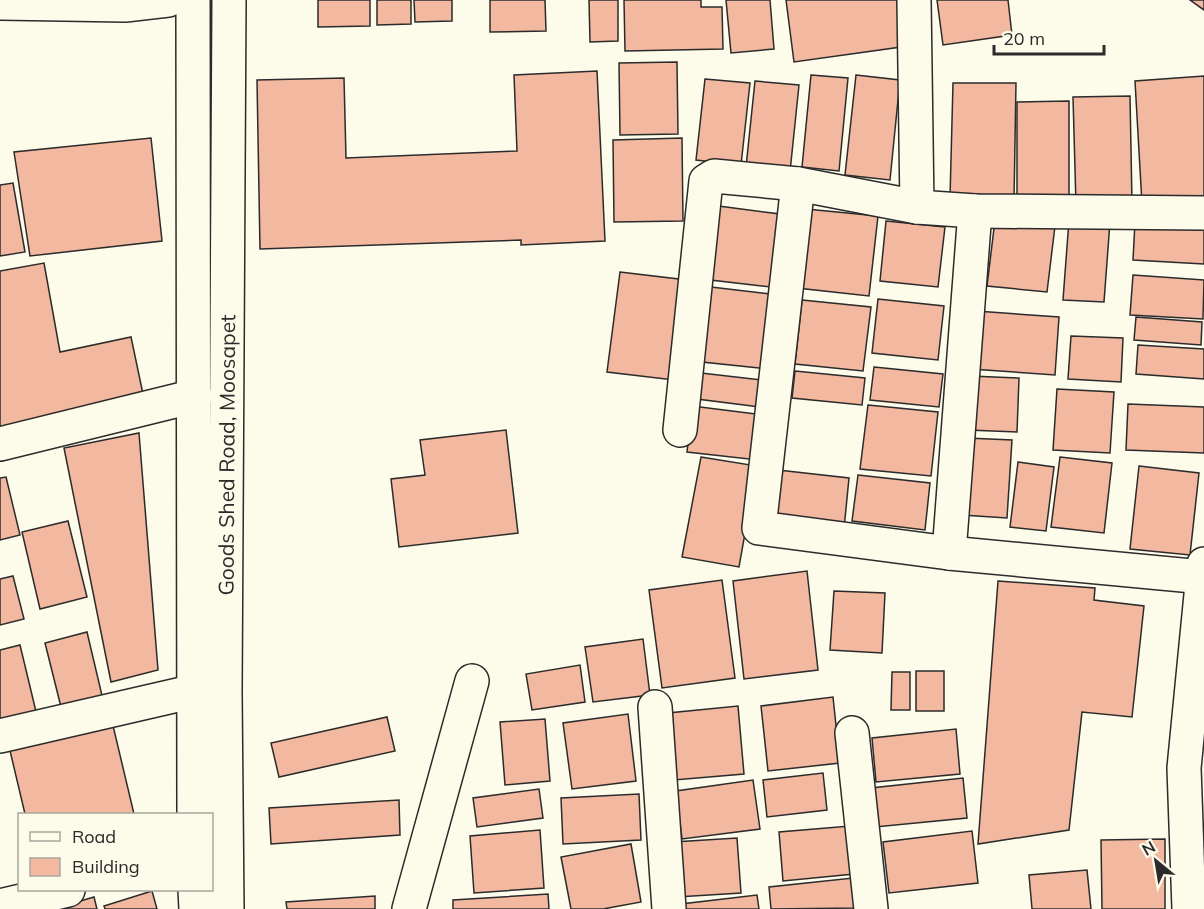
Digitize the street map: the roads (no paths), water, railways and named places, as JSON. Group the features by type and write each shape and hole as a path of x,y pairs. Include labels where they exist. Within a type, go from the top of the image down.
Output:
{"street":[{"path":"0,3 125,5 168,0"},
{"name":"Goods Shed Road, Moosapet","path":"193,0 194,813"},
{"name":"Goods Shed Road, Moosapet","path":"227,909 225,692 229,0"},
{"path":"914,0 917,207"},
{"path":"680,430 706,181 714,176 798,184 917,207 975,211 1204,213"},
{"path":"798,184 759,528 949,553 1204,573 1189,909"},
{"path":"949,553 975,211"},
{"path":"0,444 195,396"},
{"path":"409,909 472,681"},
{"path":"0,736 195,690"},
{"path":"655,707 669,909"},
{"path":"852,733 871,909"},
{"path":"0,906 64,891"},
{"path":"195,891 196,909"}]}
